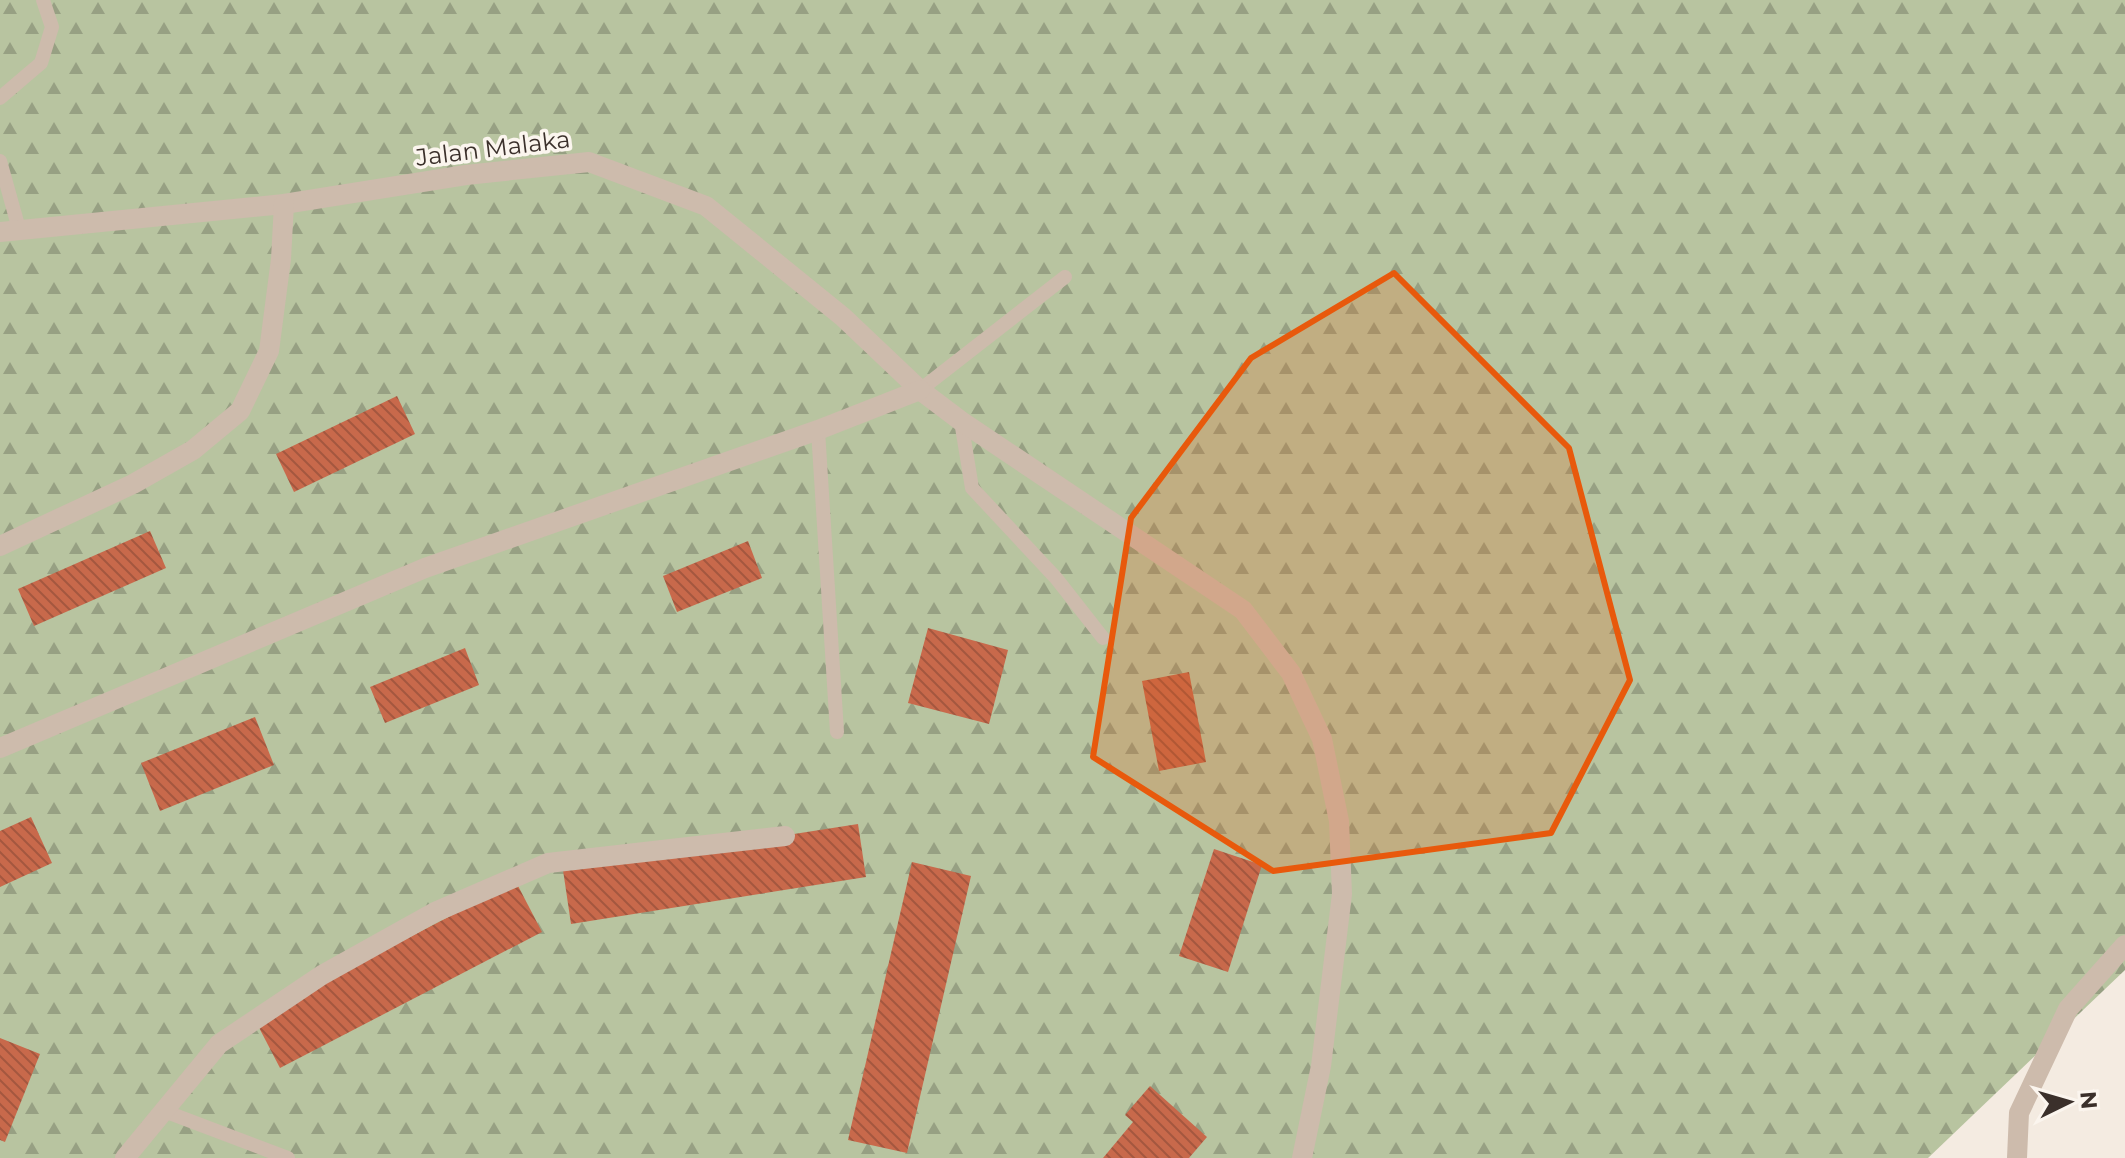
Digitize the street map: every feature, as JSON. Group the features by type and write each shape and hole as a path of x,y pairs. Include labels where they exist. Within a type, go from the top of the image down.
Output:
{"street":[{"name":"Jalan Malaka","path":"9,230 284,204 466,175 589,162 706,206 843,317 920,390 961,421 1243,610 1291,673 1322,739 1339,821 1342,894 1321,1066 1302,1158"},
{"path":"0,546 133,484 193,450 240,411 269,351 281,259 284,204"},
{"path":"0,748 425,568 818,430 920,390"},
{"path":"125,1158 219,1044 322,975 435,912 548,863 785,836"},
{"path":"2017,1158 2019,1113 2068,1009 2125,945"}],"lane":[{"path":"0,98 41,63 52,27 43,0"},
{"path":"0,161 9,230"},
{"path":"920,390 1065,277"},
{"path":"961,421 972,488 1056,578 1103,638"},
{"path":"818,430 837,732"},
{"path":"164,1111 288,1158"}],"highlighted area":[{"path":"1394,273 1569,448 1630,680 1551,833 1273,871 1093,757 1131,518 1251,358"}],"green space":[{"path":"0,0 2125,0 2125,970 1928,1158 0,1158"}],"building":[{"path":"397,396 415,434 294,492 276,454"},
{"path":"150,531 166,568 34,626 18,589"},
{"path":"748,541 762,578 677,612 663,576"},
{"path":"928,628 1008,650 989,724 908,703"},
{"path":"465,648 479,685 385,723 370,687"},
{"path":"1189,672 1206,762 1159,771 1142,681"},
{"path":"255,717 274,765 160,811 141,763"},
{"path":"31,817 52,863 0,887 0,831"},
{"path":"858,824 866,877 571,924 563,870"},
{"path":"1214,849 1262,865 1228,972 1179,956"},
{"path":"912,862 971,876 907,1153 848,1140"},
{"path":"516,882 542,932 280,1068 254,1018"},
{"path":"0,1038 40,1054 5,1142 0,1140"},
{"path":"1150,1086 1207,1137 1189,1158 1103,1158 1133,1122 1125,1115"}]}
